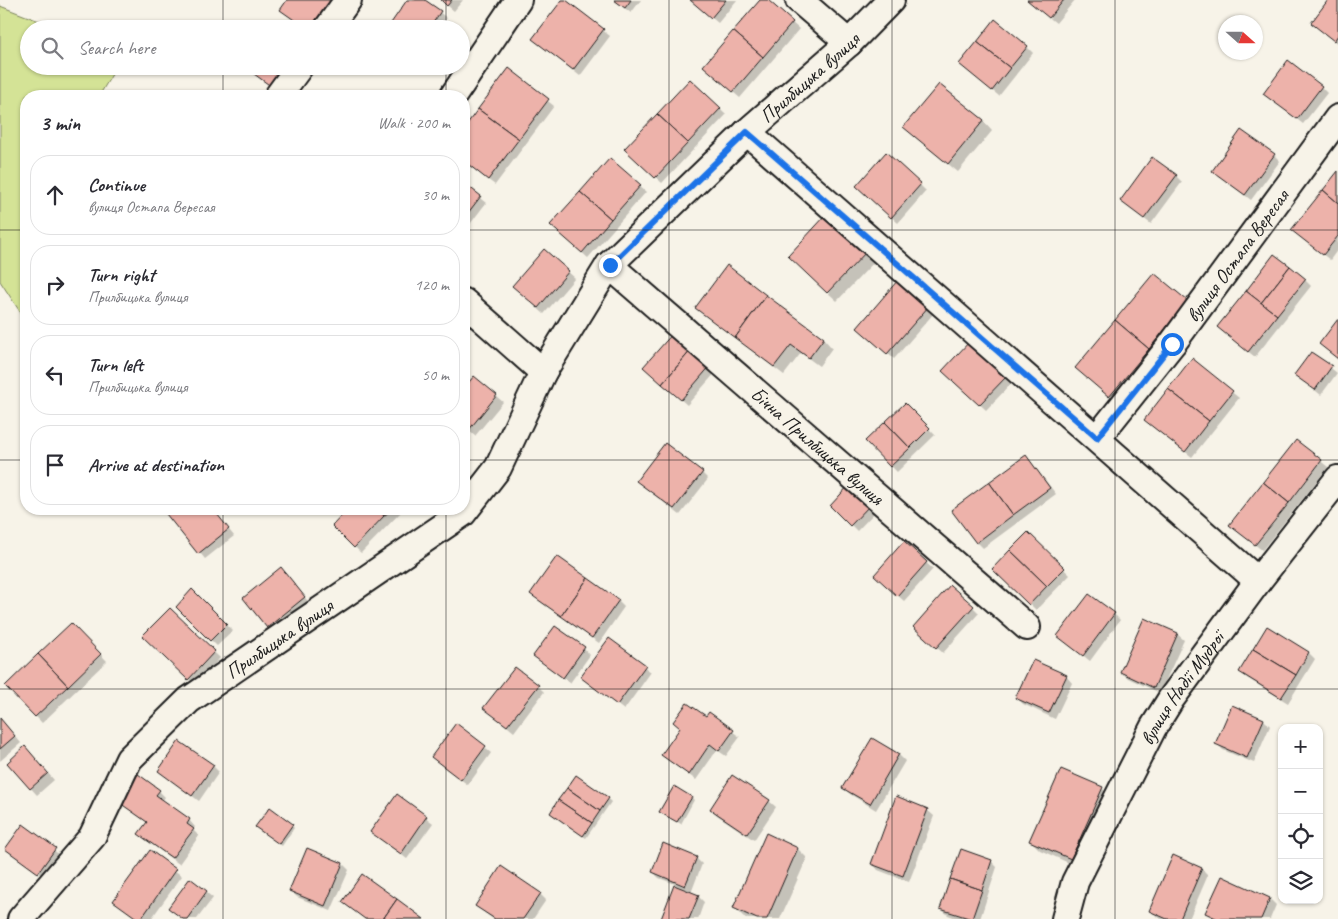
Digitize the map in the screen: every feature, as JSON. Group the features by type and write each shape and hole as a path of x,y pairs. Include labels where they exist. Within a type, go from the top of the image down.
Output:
{"street":[{"path":"334,20 348,0"},
{"path":"470,70 518,0"},
{"path":"799,0 849,43"},
{"name":"Прилбицька вулиця","path":"470,504 498,468 543,372 610,265 747,132 849,43 891,0"},
{"path":"282,90 293,75"},
{"path":"456,90 466,75"},
{"name":"вулиця Остапа Вересая","path":"1097,438 1172,344 1338,118"},
{"name":"Прилбицька вулиця","path":"747,132 1258,581"},
{"name":"Бічна Прилбицька вулиця","path":"610,265 1027,627"},
{"path":"470,307 543,372"},
{"name":"вулиця Надії Мудрої","path":"1064,919 1075,882 1154,728 1171,699 1258,581 1338,479"},
{"name":"Прилбицька вулиця","path":"21,919 92,836 130,759 189,700 460,515"}],"green space":[{"path":"0,6 37,20 20,20 20,75 112,75 103,90 20,90 20,312 0,281"}],"building":[{"path":"287,0 335,0 321,20 294,20 280,10"},
{"path":"407,0 425,0 441,11 435,20 393,20"},
{"path":"441,0 452,0 447,6"},
{"path":"562,0 566,0 604,29 573,70 532,39"},
{"path":"614,0 631,0 625,8"},
{"path":"690,0 726,0 711,18"},
{"path":"760,0 768,0 793,22 763,57 733,31"},
{"path":"1027,0 1064,0 1049,18"},
{"path":"1328,0 1338,0 1338,35 1334,41 1311,23"},
{"path":"995,19 1028,46 1010,68 977,42"},
{"path":"733,31 763,57 733,92 703,66"},
{"path":"977,42 1010,68 992,91 959,64"},
{"path":"1288,60 1322,86 1297,119 1263,94"},
{"path":"509,68 549,99 519,139 478,109"},
{"path":"255,75 280,75 272,87"},
{"path":"690,79 721,108 688,143 657,114"},
{"path":"939,84 984,120 948,164 903,127"},
{"path":"478,109 519,139 488,180 470,166 470,120"},
{"path":"657,114 688,143 655,178 624,149"},
{"path":"1241,130 1275,154 1245,195 1212,171"},
{"path":"886,152 921,184 891,218 856,186"},
{"path":"1152,157 1177,175 1144,219 1120,201"},
{"path":"610,158 641,185 611,219 580,192"},
{"path":"1338,171 1338,203 1323,190"},
{"path":"470,188 481,196 470,210"},
{"path":"1323,190 1338,203 1338,236 1323,255 1291,230"},
{"path":"580,192 611,219 582,253 550,225"},
{"path":"828,213 868,250 827,293 788,256"},
{"path":"544,249 569,271 538,308 512,286"},
{"path":"1274,254 1290,266 1261,303 1246,291"},
{"path":"727,265 766,295 735,338 695,308"},
{"path":"1290,266 1306,279 1277,315 1261,303"},
{"path":"1154,273 1188,301 1149,349 1115,320"},
{"path":"898,280 929,306 887,354 857,328"},
{"path":"1246,291 1277,315 1248,352 1217,327"},
{"path":"766,295 824,338 809,358 791,345 774,367 735,338"},
{"path":"1338,319 1338,359 1319,344"},
{"path":"1115,320 1149,349 1109,397 1075,368"},
{"path":"674,332 692,349 662,384 643,367"},
{"path":"971,340 1008,375 979,405 942,371"},
{"path":"692,349 711,365 681,400 662,384"},
{"path":"1311,352 1332,366 1315,390 1294,375"},
{"path":"1192,358 1233,391 1209,421 1168,389"},
{"path":"474,376 497,395 470,429 470,381"},
{"path":"1168,389 1209,421 1185,452 1144,420"},
{"path":"905,403 930,428 910,448 885,422"},
{"path":"885,422 910,448 890,467 865,441"},
{"path":"1296,440 1322,460 1289,503 1263,482"},
{"path":"665,443 703,472 674,509 636,481"},
{"path":"1026,455 1050,488 1013,515 989,482"},
{"path":"989,482 1013,515 976,543 951,510"},
{"path":"1263,482 1289,503 1255,545 1229,525"},
{"path":"850,484 871,504 850,526 830,506"},
{"path":"167,515 218,515 229,529 198,554"},
{"path":"342,515 384,516 354,548 332,526"},
{"path":"1028,532 1065,568 1047,586 1010,550"},
{"path":"904,541 927,562 897,596 874,575"},
{"path":"1010,550 1047,586 1029,605 992,569"},
{"path":"557,556 588,578 561,616 530,594"},
{"path":"281,567 305,597 267,628 243,598"},
{"path":"588,578 619,600 592,638 561,616"},
{"path":"950,585 974,606 936,648 913,627"},
{"path":"192,589 227,624 210,641 176,607"},
{"path":"1089,594 1115,613 1083,656 1057,636"},
{"path":"170,608 215,651 188,680 142,636"},
{"path":"1144,618 1178,633 1154,688 1120,672"},
{"path":"71,623 101,654 68,686 38,654"},
{"path":"555,626 585,647 563,678 533,656"},
{"path":"1267,626 1309,652 1296,675 1253,649"},
{"path":"609,638 646,665 617,705 580,677"},
{"path":"1253,649 1296,675 1281,698 1239,672"},
{"path":"38,654 68,686 35,717 5,686"},
{"path":"1033,660 1067,675 1049,713 1015,698"},
{"path":"515,667 539,685 507,726 483,708"},
{"path":"687,703 706,716 709,712 734,730 719,751 710,744 689,775 661,755 680,728 673,722"},
{"path":"1232,705 1264,719 1247,758 1215,744"},
{"path":"0,718 15,736 0,749"},
{"path":"456,723 486,746 461,780 431,757"},
{"path":"872,738 899,754 870,804 842,788"},
{"path":"179,741 214,765 192,796 158,771"},
{"path":"25,746 48,773 30,789 7,763"},
{"path":"1061,769 1103,787 1071,859 1029,841"},
{"path":"138,774 160,790 156,795 190,819 187,824 194,829 172,858 138,834 147,822 117,801"},
{"path":"576,775 609,798 600,811 567,788"},
{"path":"732,775 770,800 747,834 710,809"},
{"path":"674,786 692,797 677,822 659,812"},
{"path":"567,788 600,811 592,823 558,800"},
{"path":"397,794 427,816 401,854 370,832"},
{"path":"896,796 928,809 903,876 871,864"},
{"path":"558,800 592,823 583,836 550,813"},
{"path":"270,807 293,824 279,844 255,827"},
{"path":"23,824 56,848 38,873 5,849"},
{"path":"766,833 798,848 767,919 757,919 733,908"},
{"path":"663,843 697,857 685,886 652,872"},
{"path":"307,848 343,863 325,906 289,891"},
{"path":"961,849 992,860 982,890 950,879"},
{"path":"150,850 176,869 141,919 138,919 113,901"},
{"path":"1173,855 1202,868 1180,919 1167,919 1149,911"},
{"path":"501,866 541,893 523,919 495,919 475,906"},
{"path":"362,874 397,899 383,919 365,919 342,902"},
{"path":"1222,876 1270,898 1261,919 1218,919 1205,913"},
{"path":"190,878 207,891 187,919 183,919 168,908"},
{"path":"950,879 982,890 972,919 940,909"},
{"path":"674,885 699,895 689,919 661,919"},
{"path":"397,899 424,919 383,919"}],"route":[{"path":"610,265 747,132 1097,438 1172,344"}]}
